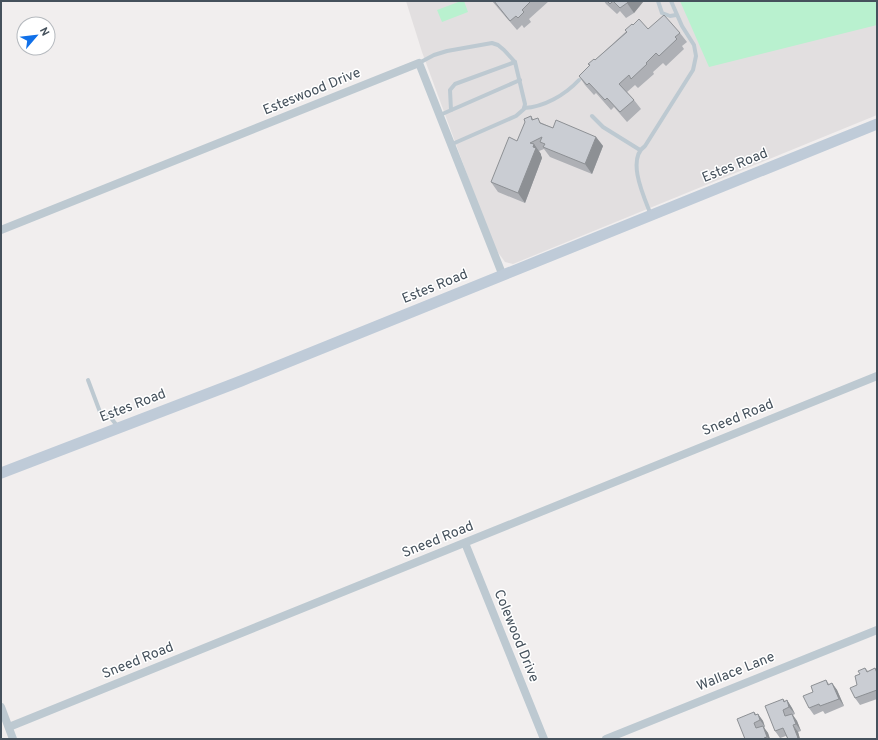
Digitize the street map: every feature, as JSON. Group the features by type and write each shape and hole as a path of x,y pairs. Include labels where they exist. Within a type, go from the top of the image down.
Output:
{"main road":[{"name":"Estes Road","path":"1,473 502,276 877,124"}],"street":[{"path":"419,63 502,276"},
{"name":"Esteswood Drive","path":"1,230 419,63"},
{"name":"Sneed Road","path":"9,727 877,376"},
{"name":"Colewood Drive","path":"465,543 544,739"},
{"name":"Wallace Lane","path":"606,739 877,630"},
{"path":"1,707 13,739"}],"lane":[{"path":"658,1 662,13 670,16 676,15"},
{"path":"651,216 638,180 637,160 640,150 645,146 693,70 696,56 694,45 676,15 670,1"},
{"path":"419,63 439,52 492,44 504,50 515,62 525,104 524,108 516,116 450,145"},
{"path":"451,110 450,90 455,84 515,62"},
{"path":"439,115 520,80"},
{"path":"524,108 536,108 542,105 571,89 579,80"},
{"path":"592,116 603,127 640,150"},
{"path":"88,380 100,412 111,418 118,428"}],"shaded area":[{"path":"406,1 877,1 877,115 513,264 505,262 497,251 482,215 422,52"}],"green space":[{"path":"464,1 468,12 442,22 437,10"},
{"path":"680,1 877,1 877,25 709,67"}],"building":[{"path":"494,1 531,1 522,10 524,12 518,18 516,16 510,21"},
{"path":"613,1 629,1 620,8"},
{"path":"664,15 680,33 675,37 677,39 659,56 656,53 631,79 629,75 619,84 634,100 620,112 607,98 605,100 589,83 587,85 579,76 590,65 588,64 594,59 595,60 627,32 625,30 632,24 633,25 639,19 648,29"},
{"path":"531,116 532,120 538,118 540,123 553,128 556,120 596,137 585,164 543,147 545,144 540,142 542,137 530,143 534,144 533,147 536,148 518,193 491,182 509,137 517,141 525,122 524,119"},
{"path":"865,668 867,672 875,668 877,673 877,690 855,698 850,688 857,685 855,676 860,674 858,671"},
{"path":"826,680 828,685 832,683 839,699 820,706 819,704 809,708 803,696 813,692 811,686"},
{"path":"783,699 784,702 787,700 789,707 783,710 785,716 792,714 796,724 793,725 798,738 788,739 783,728 775,731 765,706"},
{"path":"754,712 755,715 758,714 760,720 754,723 756,728 763,726 767,737 764,739 745,739 737,719"}]}
